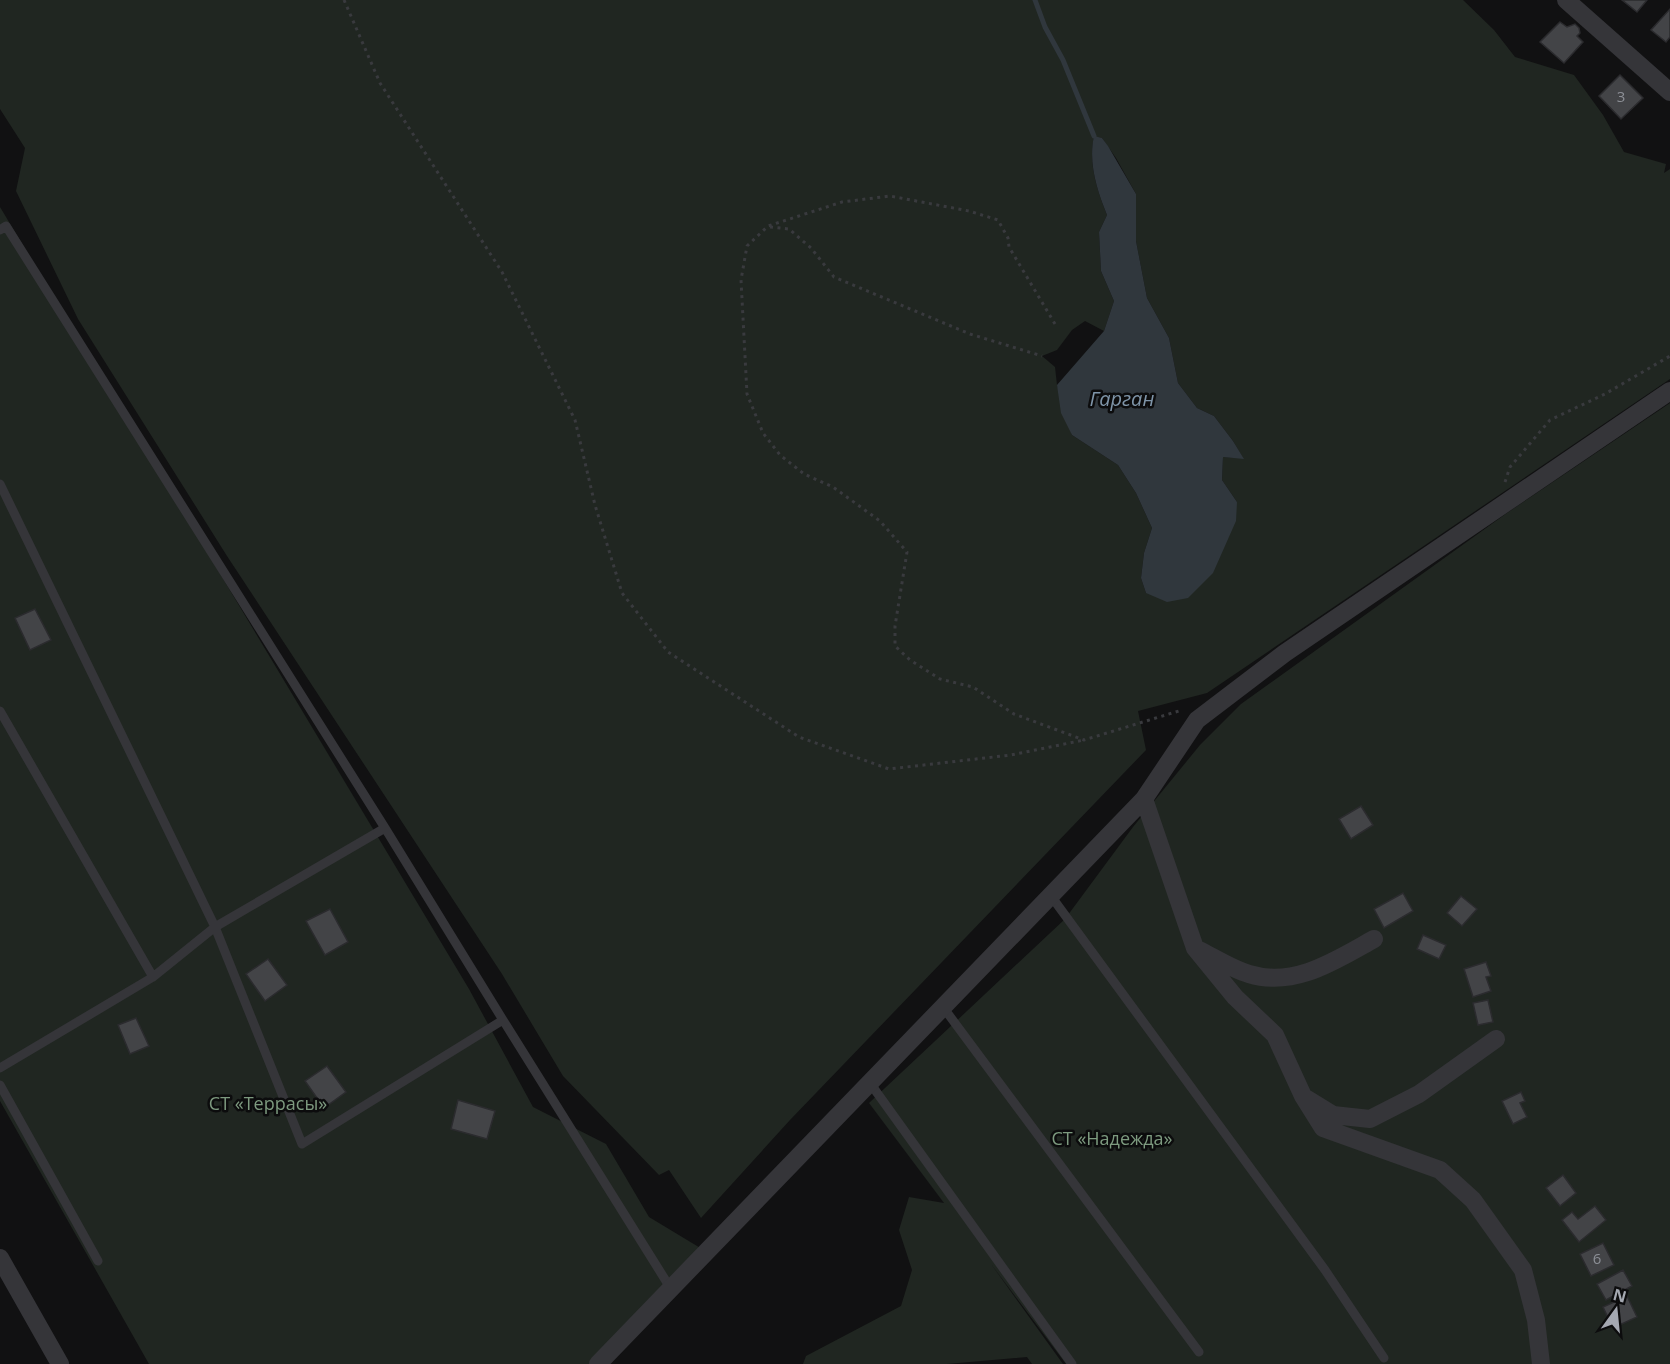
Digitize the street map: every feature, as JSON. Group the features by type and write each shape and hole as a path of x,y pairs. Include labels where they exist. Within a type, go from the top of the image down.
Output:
{"street":[{"path":"1566,0 1670,92"},
{"path":"598,1364 1144,799 1197,720 1285,653 1670,391"},
{"path":"1144,799 1195,948 1235,997 1275,1035 1303,1096 1323,1128 1440,1170 1473,1200 1523,1270 1536,1320 1541,1364"},
{"path":"1195,948 1250,974 1281,978 1313,971 1374,939"},
{"path":"1303,1096 1333,1115 1370,1119 1419,1094 1496,1040"},
{"path":"0,1258 60,1364"}],"lane":[{"path":"0,230 6,226 385,828 671,1289"},
{"path":"0,483 215,927 302,1144 503,1020"},
{"path":"0,711 153,977"},
{"path":"0,1068 153,977 215,927 385,828"},
{"path":"1051,896 1325,1270 1384,1358"},
{"path":"943,1007 1199,1352"},
{"path":"870,1083 1072,1364"},
{"path":"0,1085 99,1261"}],"path":[{"path":"344,0 380,83 502,272 574,420 595,505 622,593 668,652 799,737 889,769 1011,755 1084,740 1191,707"},
{"path":"1055,324 1009,247 1008,238 998,220 969,211 890,196 842,202 768,226 747,246 741,280 747,394 763,433 780,455 804,474 833,487 879,521 907,552 895,626 895,646 910,660 940,679 973,687 1014,714 1084,740"},
{"path":"768,226 789,229 811,248 834,277 970,334 1042,356"},
{"path":"1497,508 1510,467 1550,420 1605,394 1670,356"}],"green space":[{"path":"0,0 1463,0 1494,30 1515,57 1574,75 1603,115 1624,152 1666,164 1664,173 1670,169 1670,379 1207,693 1138,711 1146,750 790,1120 701,1218 669,1170 659,1175 563,1076 502,974 227,556 78,319 16,191 25,148 0,109","holes":["1094,137 1102,138 1136,194 1136,241 1147,298 1169,338 1178,383 1197,408 1214,416 1243,458 1223,457 1222,480 1237,502 1146,593 1141,578 1144,553 1152,528 1136,493 1118,465 1072,435 1057,385 1055,367 1042,356 1057,350 1072,330 1085,321 1104,331 1114,301 1101,271 1099,232 1107,215 1097,186 1092,157"]},
{"name":"СТ «Террасы»","path":"0,207 469,989 533,1107 606,1144 649,1217 702,1249 596,1364 149,1364 0,1101"},
{"name":"СТ «Надежда»","path":"1670,403 1670,1364 1066,1364 991,1264 1063,1364 1032,1364 1027,1357 947,1364 803,1364 806,1356 901,1306 912,1270 899,1230 909,1197 944,1203 869,1103 1065,919 1133,827 1200,745 1241,704 1507,513"}],"water":[{"name":"Гарган","path":"1094,136 1102,138 1108,146 1136,194 1136,241 1147,298 1169,338 1178,383 1197,408 1214,416 1244,459 1223,457 1222,480 1237,502 1236,521 1213,573 1188,598 1167,602 1146,593 1141,578 1144,553 1152,528 1136,493 1118,465 1072,435 1061,413 1057,385 1104,331 1114,301 1101,271 1099,232 1107,215 1093,166"}],"building":[{"path":"1622,0 1647,0 1637,12"},
{"path":"1670,9 1670,37 1666,42 1651,30"},
{"path":"1560,22 1567,27 1575,24 1580,33 1577,36 1583,42 1564,63 1540,42"},
{"path":"1620,75 1643,98 1621,119 1599,96"},
{"path":"35,609 51,640 30,650 15,618"},
{"path":"1361,806 1373,825 1351,839 1339,819"},
{"path":"1403,893 1413,911 1384,928 1374,909"},
{"path":"1461,896 1477,909 1462,926 1447,913"},
{"path":"330,909 348,942 325,955 306,921"},
{"path":"1423,935 1446,945 1439,959 1417,949"},
{"path":"268,959 287,985 265,1001 246,974"},
{"path":"1486,962 1491,976 1486,977 1491,991 1473,997 1464,969"},
{"path":"1488,1000 1493,1022 1478,1025 1473,1003"},
{"path":"136,1018 149,1046 130,1054 118,1025"},
{"path":"327,1066 346,1092 324,1108 305,1081"},
{"path":"1521,1092 1525,1101 1520,1103 1527,1117 1513,1124 1502,1101"},
{"path":"458,1100 495,1111 487,1139 451,1129"},
{"path":"1563,1175 1576,1193 1560,1206 1546,1188"},
{"path":"1595,1206 1606,1220 1579,1242 1562,1220 1572,1212 1578,1219"},
{"path":"1603,1243 1614,1265 1591,1276 1580,1254"},
{"path":"1623,1270 1632,1286 1606,1300 1597,1284"},
{"path":"1627,1296 1637,1317 1613,1328 1603,1307"}],"waterway":[{"path":"1035,0 1045,27 1063,60 1094,136"}]}
